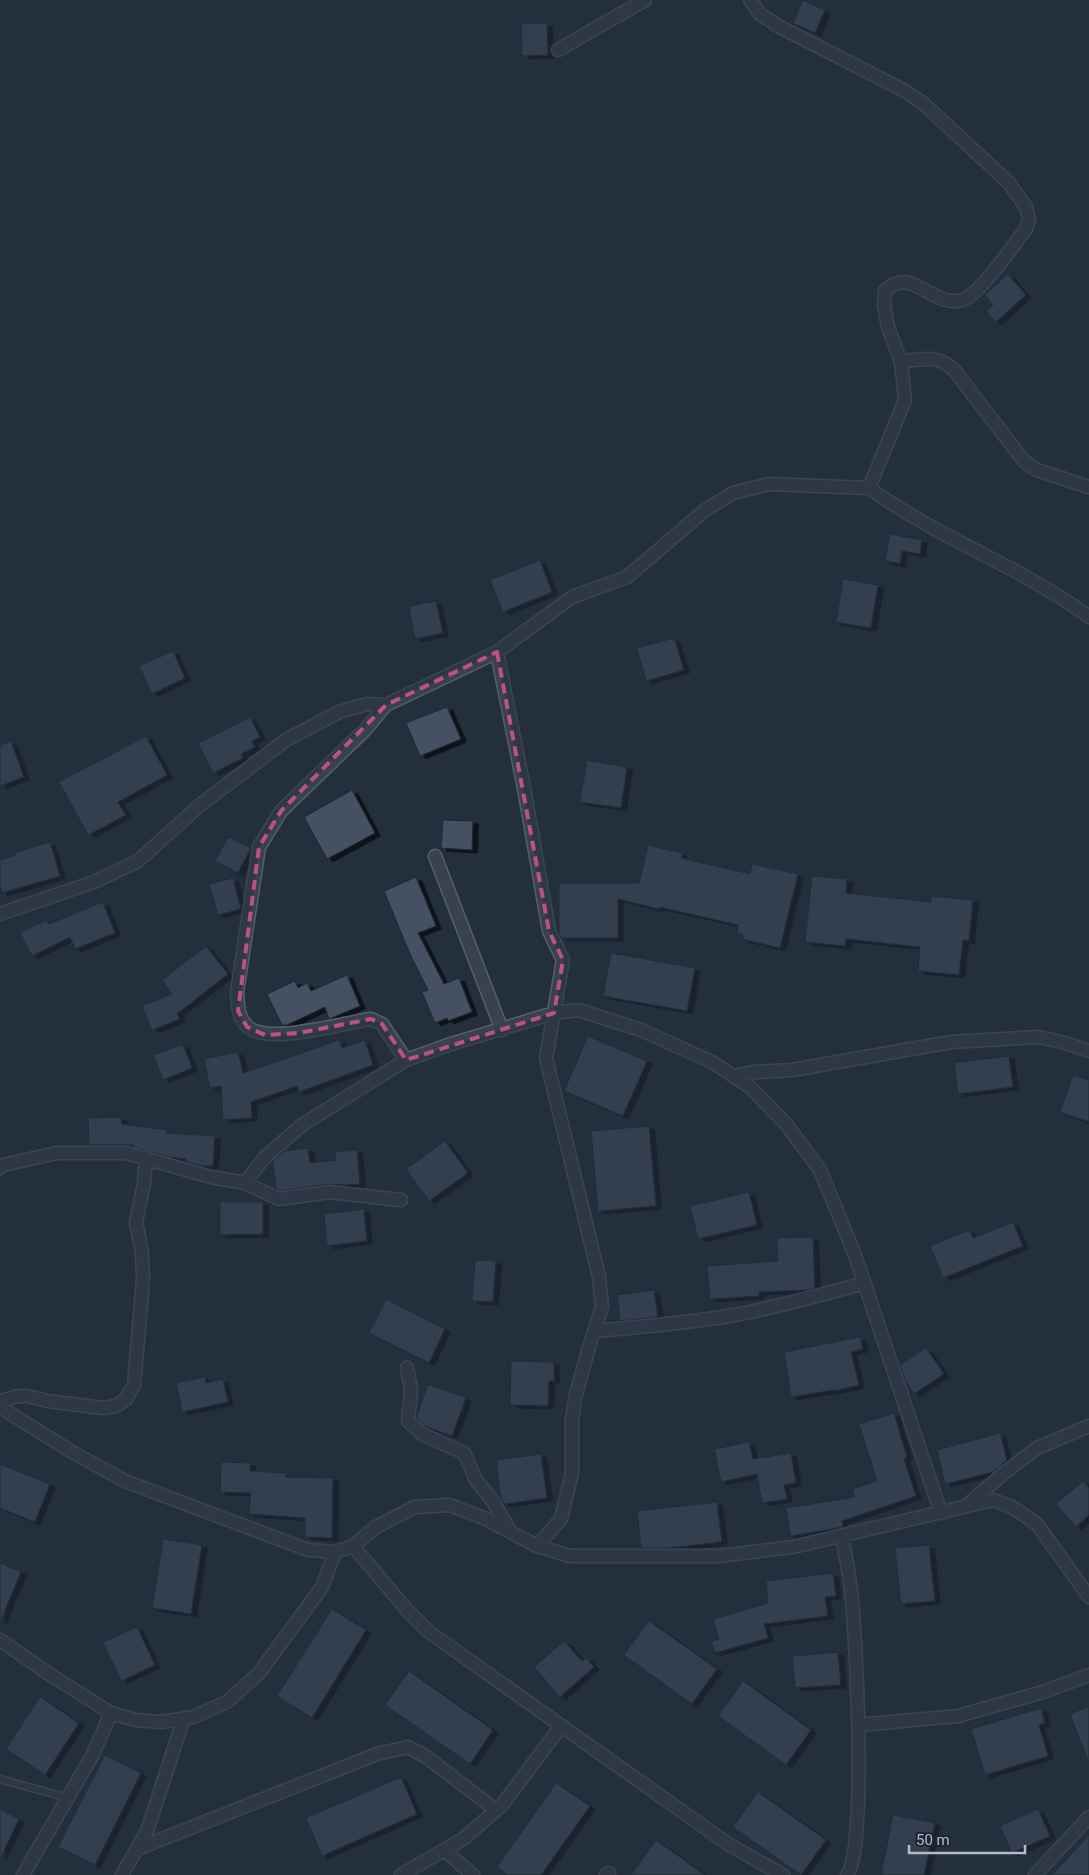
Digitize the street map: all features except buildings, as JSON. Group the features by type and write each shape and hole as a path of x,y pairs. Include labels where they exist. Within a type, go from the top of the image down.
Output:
{"street":[{"path":"558,50 645,0"},
{"path":"750,0 760,14 778,26 905,91 924,104 1009,183 1026,207 1029,219 1026,229 974,293 962,300 945,301 914,284 902,282 891,285 885,291 884,304 888,327 901,362 905,400 869,488"},
{"path":"901,362 933,359 947,362 1024,461 1037,470 1089,487"},
{"path":"406,1060 382,1024 371,1019 299,1033 265,1035 247,1027 238,1011 237,992 259,847 281,811 365,730 386,705 496,652 572,597 627,577 704,511 733,493 769,484 869,488 922,520 1049,590 1089,617"},
{"path":"496,652 524,788 549,931 563,960 546,1058 599,1277 602,1306 576,1394 572,1419 572,1473 561,1518 537,1546"},
{"path":"0,914 94,882 138,861 200,805 286,740 339,712 367,704 386,705"},
{"path":"435,856 502,1030"},
{"path":"245,1183 264,1158 302,1125 406,1060 451,1044 554,1013 579,1010 641,1030 712,1062 750,1087 786,1124 820,1170 865,1283 941,1513"},
{"path":"733,1076 755,1072 792,1070 952,1042 1038,1037 1062,1042 1089,1051"},
{"path":"0,1168 3,1164 56,1153 126,1153 210,1177 245,1183 279,1199 329,1192 401,1200"},
{"path":"0,1402 27,1396 48,1401 103,1408 116,1406 126,1399 134,1385 143,1279 142,1253 136,1222 144,1183 146,1158"},
{"path":"594,1331 646,1327 736,1315 776,1307 865,1283"},
{"path":"407,1368 411,1390 408,1420 422,1434 464,1453 476,1480 492,1500 510,1532"},
{"path":"0,1407 72,1452 125,1481 308,1550 335,1552 353,1546 376,1527 416,1507 450,1505 486,1518 537,1546 570,1556 719,1556 793,1547 993,1500 1012,1506 1037,1524 1089,1597"},
{"path":"965,1507 1004,1473 1037,1448 1089,1426"},
{"path":"842,1536 852,1598 858,1726 857,1818 853,1859 846,1875"},
{"path":"353,1546 407,1610 429,1632 728,1844 783,1875"},
{"path":"0,1640 52,1676 111,1713 136,1720 161,1722 193,1717 227,1702 259,1673 322,1586 335,1552"},
{"path":"858,1726 958,1716 1043,1692 1089,1676"},
{"path":"23,1875 92,1756 111,1713"},
{"path":"122,1875 147,1831 184,1718"},
{"path":"401,1875 463,1839 502,1805 561,1726"},
{"path":"137,1849 377,1754 408,1747 425,1756 496,1810"},
{"path":"1035,1875 1089,1817"},
{"path":"444,1850 473,1875"}],"lane":[{"path":"0,1779 68,1798"}],"highlighted area":[{"path":"497,652 549,931 563,960 554,1013 406,1060 382,1024 371,1019 299,1033 265,1035 247,1027 238,1011 259,847 281,811 386,705"}]}
